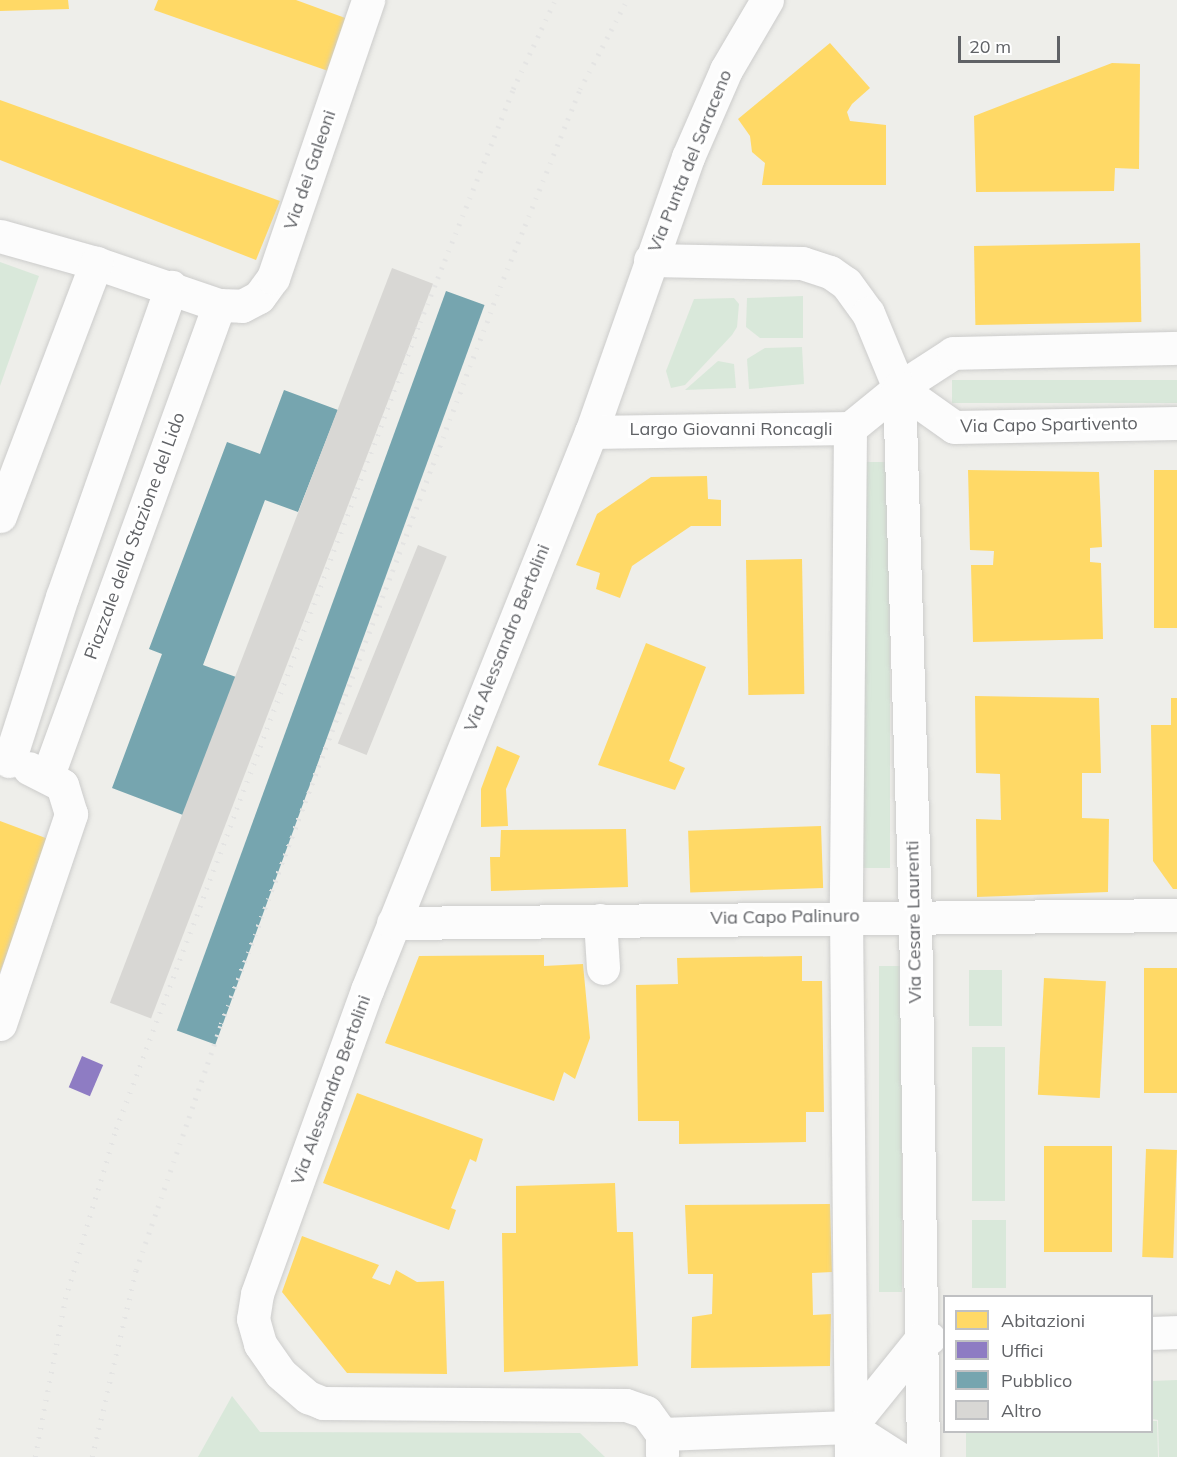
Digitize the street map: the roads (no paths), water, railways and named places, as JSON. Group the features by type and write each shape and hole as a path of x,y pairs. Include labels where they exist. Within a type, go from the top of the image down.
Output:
{"street":[{"name":"Via dei Galeoni","path":"219,305 234,307 252,302 270,284 368,0"},
{"name":"Via Punta del Saraceno","path":"650,260 713,97 767,0"},
{"path":"0,236 96,263 219,305"},
{"path":"591,432 650,260 802,263 830,272 846,283 867,313 899,388 953,353 1177,348"},
{"path":"0,516 96,263"},
{"path":"0,1024 70,814 67,794 48,775 5,759 171,287"},
{"name":"Piazzale della Stazione del Lido","path":"48,775 219,305"},
{"name":"Via Capo Spartivento","path":"899,388 954,428 1177,423"},
{"name":"Largo Giovanni Roncagli","path":"591,432 850,428 899,388"},
{"name":"Via Cesare Laurenti","path":"899,388 915,915 933,1338 923,1457"},
{"path":"850,428 846,915 850,1442"},
{"name":"Via Alessandro Bertolini","path":"591,432 393,923 257,1294 253,1319 260,1344 280,1373 308,1397 323,1403 477,1393 626,1406 646,1412 662,1445"},
{"name":"Via Capo Palinuro","path":"393,923 846,915 1177,915"},
{"path":"600,920 603,968"},
{"path":"1153,1333 1177,1332"},
{"path":"850,1442 933,1338"},
{"path":"662,1445 850,1442 897,1457"}],"railway":[{"path":"35,1457 65,1299 116,1129 420,322 513,89 555,0"},
{"path":"92,1457 136,1270 221,1024 500,287 580,89 627,0"}]}
